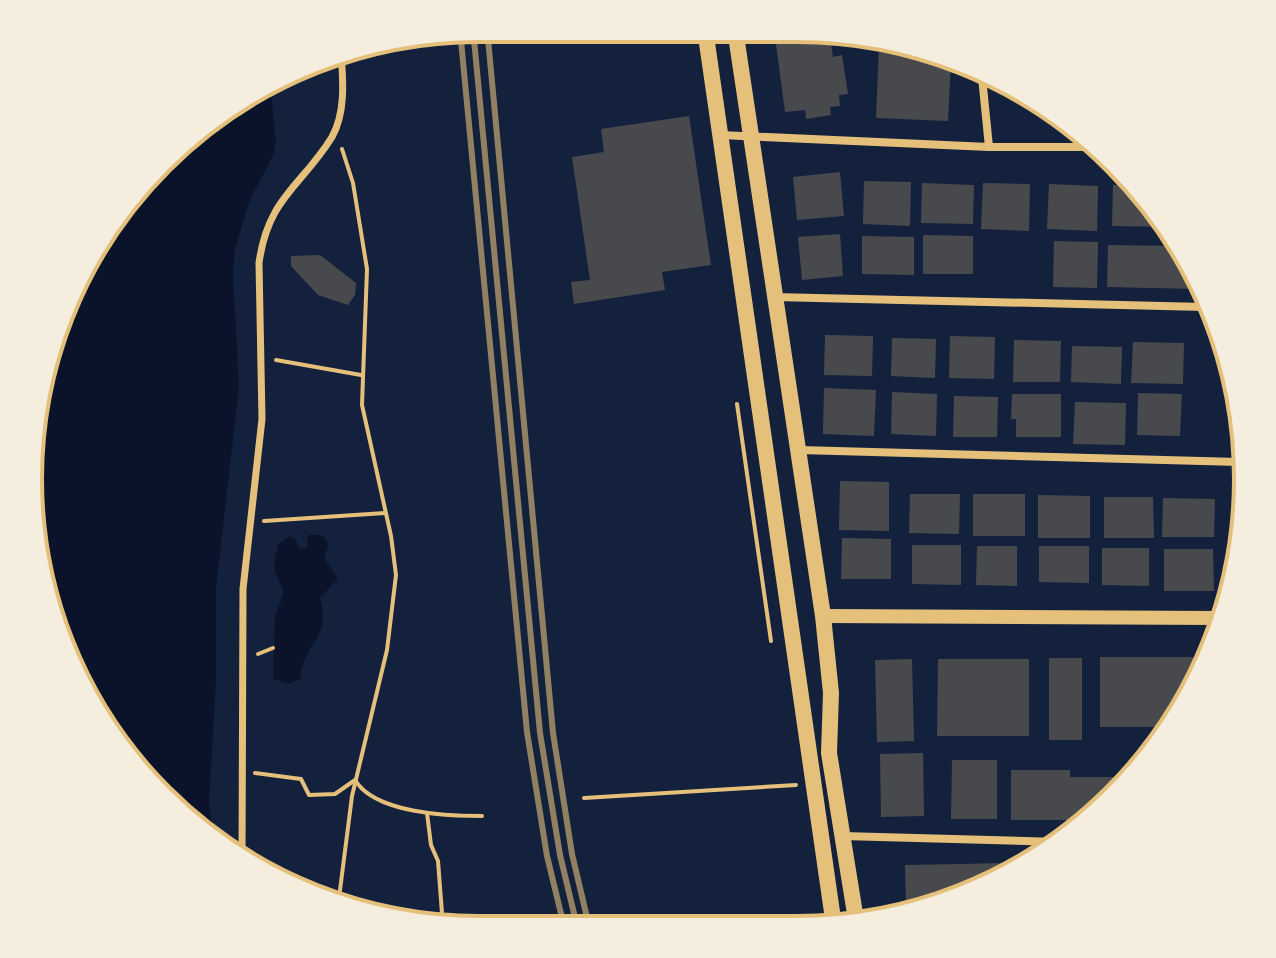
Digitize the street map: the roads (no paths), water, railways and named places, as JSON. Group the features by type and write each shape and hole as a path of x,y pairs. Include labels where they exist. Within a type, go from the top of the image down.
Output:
{"main road":[{"path":"707,42 832,914"},
{"path":"737,42 823,616 831,693 829,753 855,912"}],"street":[{"path":"242,846 243,589 262,419 262,242 288,190 332,137 342,99 341,64"},
{"path":"983,84 989,147"},
{"path":"719,135 989,147 1081,147"},
{"path":"774,297 1199,307"},
{"path":"799,450 1233,462"},
{"path":"823,616 1211,618"},
{"path":"842,836 1041,841"}],"water":[{"path":"271,95 276,142 273,156 250,199 235,249 233,275 239,387 216,588 216,681 209,803 211,825 170,788 132,745 87,672 65,619 50,564 43,508 43,450 50,394 65,339 87,286 116,236 150,191 191,150 236,116"},
{"path":"308,535 322,535 329,545 324,558 338,579 320,598 323,621 320,631 300,679 290,684 273,679 275,617 284,592 276,574 275,559 278,544 290,536 295,538 300,549 307,548"}],"railway":[{"path":"474,42 540,733 560,855 575,916"},
{"path":"488,42 553,733 572,854 587,916"},
{"path":"461,43 527,732 547,856 562,916"}]}
